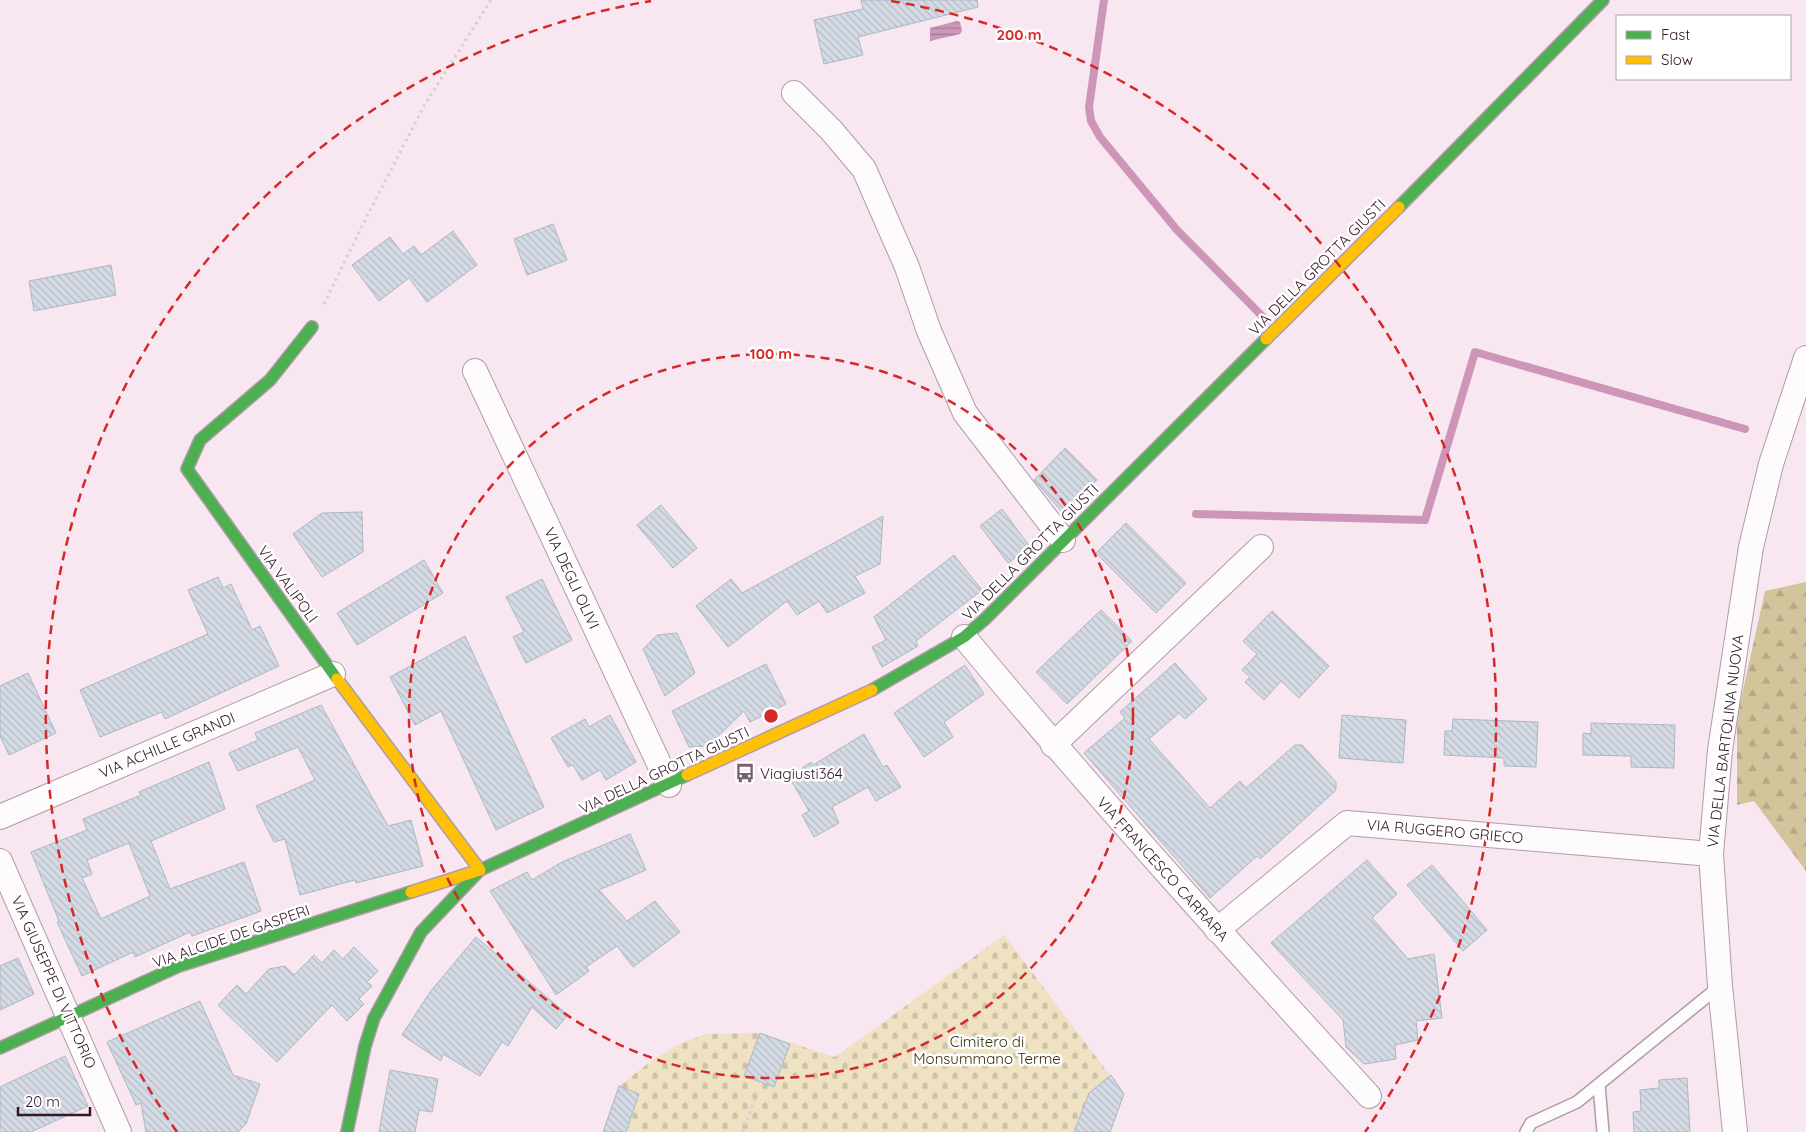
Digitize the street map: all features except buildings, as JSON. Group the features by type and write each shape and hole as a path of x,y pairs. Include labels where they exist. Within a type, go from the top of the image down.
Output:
{"street":[{"name":"VIA DELLA GROTTA GIUSTI","path":"347,1132 365,1046 374,1018 396,975 426,926 480,870 869,692 964,637 985,619 1492,114 1603,0"},
{"path":"794,93 832,130 864,169 907,267 928,331 965,413 1063,540"},
{"name":"VIA VALIPOLI","path":"312,327 270,380 200,440 187,469 333,674 480,870"},
{"name":"VIA DELLA BARTOLINA NUOVA","path":"1735,1132 1720,986 1711,854 1720,750 1751,547 1771,464 1806,358"},
{"name":"VIA DEGLI OLIVI","path":"475,371 669,785"},
{"path":"1053,745 1261,547"},
{"name":"VIA FRANCESCO CARRARA","path":"964,637 1053,745 1217,930 1369,1096"},
{"name":"VIA ACHILLE GRANDI","path":"0,817 333,674"},
{"name":"VIA RUGGERO GRIECO","path":"1217,930 1347,823 1711,854"},
{"name":"VIA GIUSEPPE DI VITTORIO","path":"0,861 70,1016 119,1132"},
{"name":"VIA ALCIDE DE GASPERI","path":"0,1048 179,966 480,870"}],"lane":[{"path":"1526,1132 1531,1123 1578,1102 1720,986"},
{"path":"1599,1085 1603,1132"}],"path":[{"path":"312,327 424,106 491,0"},
{"path":"743,1132 758,1090"}],"green space":[{"path":"1806,582 1806,871 1754,801 1737,805 1737,717 1765,591"},
{"name":"Cimitero di Monsummano Terme","path":"1004,935 1124,1094 1110,1132 603,1132 619,1086 650,1062 679,1044 706,1034 760,1033 835,1057"}],"shaded area":[{"path":"957,21 960,22 962,31 960,34 930,41 930,28"}],"waterway":[{"path":"1104,0 1089,107 1091,121 1100,137 1177,230 1266,320"},
{"path":"1196,514 1425,520 1475,352 1745,429"}],"traffic: fast":[{"path":"1399,207 1603,0"},
{"path":"312,327 270,380 200,440 187,469 337,679"},
{"path":"872,690 964,637 985,619 1266,339"},
{"path":"347,1132 365,1046 374,1018 421,932 480,870 687,775"},
{"path":"0,1048 179,966 411,892"}],"traffic: slow":[{"path":"1266,339 1399,207"},
{"path":"337,679 480,870 411,892"},
{"path":"687,775 872,690"}],"place":[{"name":"Viagiusti364","path":"745,773"}]}
